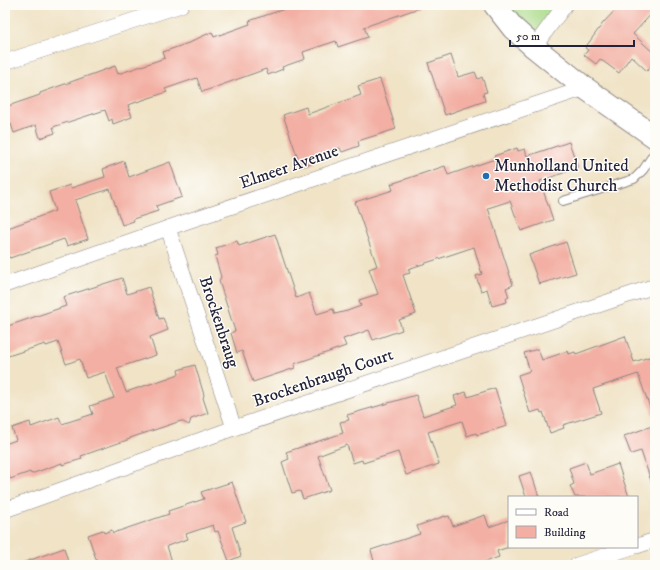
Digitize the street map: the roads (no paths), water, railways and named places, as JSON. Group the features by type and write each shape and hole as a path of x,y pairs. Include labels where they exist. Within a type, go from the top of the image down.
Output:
{"main road":[{"path":"495,5 513,28 534,48 585,88 655,137"}],"street":[{"path":"5,62 181,5"},
{"path":"534,48 565,5"},
{"name":"Elmeer Avenue","path":"5,285 168,228 585,88"},
{"name":"Brockenbraug","path":"168,228 234,428"},
{"name":"Brockenbraugh Court","path":"5,510 234,428 655,286"},
{"path":"638,546 655,540"},
{"path":"577,565 629,548"}],"lane":[{"path":"563,201 634,179 643,170 655,152"}],"place":[{"name":"Munholland United Methodist Church","path":"486,176"}]}
